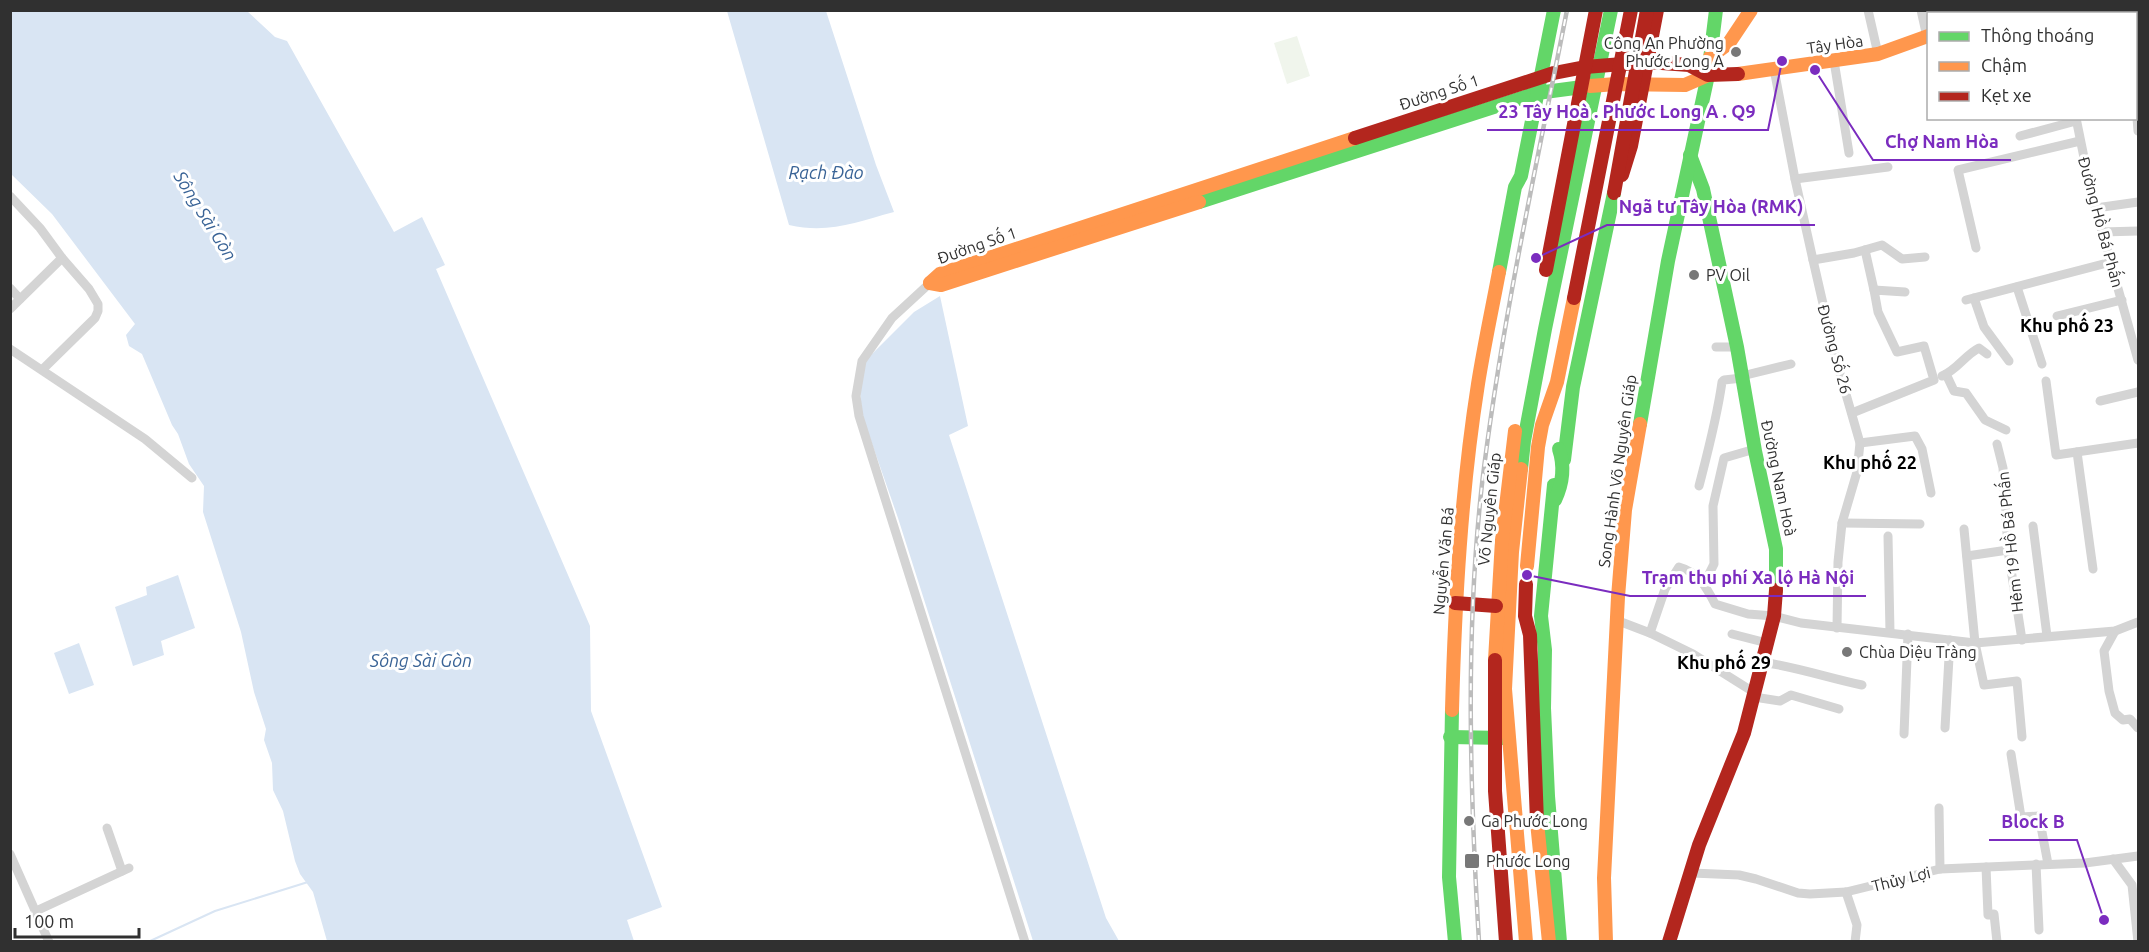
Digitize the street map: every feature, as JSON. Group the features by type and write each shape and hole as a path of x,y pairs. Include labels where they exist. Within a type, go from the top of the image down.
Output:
{"main road":[{"name":"Nguyễn Văn Bá","path":"1455,942 1449,877 1450,737 1455,603 1478,384 1515,187 1513,175 1533,94 1546,10"},
{"name":"Nguyễn Văn Bá","path":"1536,78 1554,10"},
{"path":"1586,67 1596,10"},
{"path":"1596,86 1611,10"},
{"path":"1527,566 1542,425 1557,382 1632,10"},
{"path":"1643,62 1647,10"},
{"path":"1560,458 1612,196 1657,10"},
{"name":"Song Hành Võ Nguyên Giáp","path":"1606,942 1604,878 1622,537 1629,483 1666,272 1708,75 1716,10"},
{"path":"1710,57 1729,43 1751,10"},
{"name":"Tây Hòa","path":"1621,63 1689,65 1708,75 1726,76 1878,54 1927,37"},
{"path":"1625,43 1643,62"},
{"name":"Đường Số 1","path":"930,284 940,273 1536,78 1586,67 1621,63"},
{"name":"Võ Nguyên Giáp","path":"1506,942 1499,879 1495,769 1496,606 1510,458 1586,67"},
{"name":"Tây Hòa","path":"1581,87 1616,84 1685,85 1708,75"},
{"name":"Võ Nguyên Giáp","path":"1526,942 1505,689 1512,552 1524,441 1553,288 1596,86"},
{"name":"Đường Số 1","path":"930,284 941,285 1533,94 1581,87"},
{"name":"Đường Nam Hoà","path":"1669,942 1699,845 1744,733 1774,616 1777,583 1776,549 1737,347 1703,189 1690,155"},
{"path":"1552,506 1560,490 1557,382"},
{"path":"1554,485 1541,616 1545,634 1544,705 1551,862 1560,942"},
{"path":"1526,584 1525,616 1530,635 1538,842 1549,942"},
{"path":"1455,603 1496,606"},
{"path":"1530,635 1541,616"},
{"path":"1494,669 1505,689"},
{"path":"1450,737 1509,738 1495,769"}],"street":[{"path":"1868,10 1878,54"},
{"path":"1921,10 1927,33"},
{"path":"1834,61 1849,153"},
{"name":"Đường Số 26","path":"1774,69 1795,179 1835,356 1860,443 1857,472 1842,524 1838,562 1837,628"},
{"path":"2137,113 2139,130"},
{"path":"2020,136 2076,120"},
{"name":"Đường Hồ Bá Phấn","path":"2076,120 2102,232 2139,360"},
{"path":"1976,248 1958,170 2080,141"},
{"path":"1795,179 1888,167"},
{"path":"10,196 40,228 62,258 89,288 98,304 95,318 43,369"},
{"path":"2096,208 2139,202"},
{"path":"2102,232 2139,231"},
{"path":"1813,260 1882,245 1902,259 1925,257"},
{"path":"1865,250 1878,312 1897,352 1924,346 1934,380"},
{"path":"10,309 62,258"},
{"path":"2009,360 1984,327 1970,299 2111,262"},
{"path":"930,284 892,318 862,361 856,396 859,417 1025,942"},
{"path":"2017,287 2042,364"},
{"path":"10,288 20,299"},
{"path":"1874,290 1905,292"},
{"path":"2057,316 2122,300"},
{"path":"1716,347 1737,347"},
{"path":"1852,413 1946,374 1958,366 1972,351 1979,348 1987,354"},
{"path":"10,349 145,439 192,478"},
{"path":"1699,486 1708,445 1715,426 1722,382 1791,364"},
{"path":"1946,374 1954,391 1966,393 1985,420 2006,430"},
{"path":"2046,381 2056,455 2139,443"},
{"path":"2100,401 2139,392"},
{"path":"1860,443 1915,436 1922,449 1931,493"},
{"name":"Hẻm 19 Hồ Bá Phấn","path":"1997,444 2003,468 2008,550 2022,640"},
{"path":"1704,584 1714,564 1713,506 1724,458 1755,449"},
{"path":"2077,452 2093,569"},
{"path":"1842,524 1920,524"},
{"path":"2033,526 2047,636"},
{"path":"1964,529 1976,643 1983,685 2017,681 2022,737"},
{"path":"1888,536 1890,632"},
{"path":"1967,556 2008,550"},
{"path":"1650,633 1665,589 1679,567 1696,576 1704,584 1715,604 1748,614 1774,616 1801,623 1837,628 1976,643 2115,631 2139,622"},
{"path":"1616,620 1650,633 1693,654 1754,695 1780,701 1791,695 1839,709"},
{"path":"2115,631 2104,651 2109,691 2115,713 2123,720 2130,719 2139,728"},
{"path":"1732,634 1767,643"},
{"path":"1904,734 1908,634"},
{"path":"1945,728 1950,640"},
{"path":"1762,662 1795,667 1815,675 1862,685"},
{"path":"2011,754 2021,817 2039,816 2048,864"},
{"path":"1938,808 1940,869"},
{"path":"36,910 126,870 107,828"},
{"path":"10,854 49,942"},
{"name":"Thủy Lợi","path":"1692,873 1738,875 1798,893 1846,892 1940,869 2113,860 2139,856"},
{"path":"2113,860 2132,885 2138,942"},
{"path":"2036,864 2038,930"},
{"path":"1986,867 1988,915 1994,914 1997,942"},
{"path":"1846,892 1857,926 1855,942"}],"shaded area":[{"path":"1297,36 1310,76 1287,84 1274,43"}],"water":[{"name":"Sông Sài Gòn","path":"10,11 247,11 275,37 287,41 394,232 422,217 445,265 436,269 590,626 591,711 662,907 627,920 634,941 327,941 313,892 300,874 283,811 273,790 272,763 264,740 266,729 254,692 241,632 203,512 204,486 189,464 142,354 129,346 126,335 135,324 52,214 11,174"},
{"name":"Rạch Đào","path":"727,11 826,11 876,165 894,212 855,223 830,227 789,225"},
{"path":"940,296 968,426 949,435 1106,918 1119,941 1033,941 898,518 862,415 860,391 865,364 869,357 914,312"},
{"path":"178,575 195,628 161,641 164,655 133,666 115,607 147,595 146,587"},
{"path":"79,643 94,685 69,694 54,653"}],"waterway":[{"path":"148,942 215,911 308,882"}],"railway":[{"path":"1479,942 1473,827 1471,655 1482,484 1509,306 1567,10"}],"traffic: fast":[{"path":"1499,272 1515,187 1521,176 1554,10"},
{"path":"1521,469 1545,329 1611,10"},
{"path":"1640,424 1668,261 1708,75 1716,10"},
{"path":"1199,202 1537,93 1590,86"},
{"path":"1690,155 1703,189 1737,347 1755,451 1776,549 1776,590"},
{"path":"1564,460 1573,387 1614,193"},
{"path":"1555,500 1562,475 1559,449"},
{"path":"1554,485 1541,616 1545,650 1544,708 1548,796 1560,942"},
{"path":"1452,710 1449,877 1455,942"},
{"path":"1450,737 1504,738"}],"traffic: slow":[{"path":"1710,57 1729,43 1751,10"},
{"path":"1738,74 1878,54 1927,36"},
{"path":"1590,86 1685,85 1708,75"},
{"path":"930,283 940,274 1355,138"},
{"path":"930,283 941,285 1199,202"},
{"path":"1452,710 1457,587 1467,465 1480,370 1499,272"},
{"path":"1527,566 1538,447 1542,425 1557,382 1574,298"},
{"path":"1606,942 1604,878 1618,597 1625,510 1640,424"},
{"path":"1495,660 1502,540 1515,431"},
{"path":"1521,469 1512,552 1505,689 1526,942"},
{"path":"1537,822 1549,942"}],"traffic: jam":[{"path":"1546,270 1596,10"},
{"path":"1574,298 1631,10"},
{"path":"1614,193 1647,10"},
{"path":"1622,175 1631,146 1657,10"},
{"path":"1994,12 1998,10"},
{"path":"1355,138 1554,73 1585,67 1648,62 1689,65 1708,75 1738,74"},
{"path":"1526,584 1525,616 1530,635 1537,822"},
{"path":"1669,942 1699,845 1744,733 1774,616 1776,590"},
{"path":"1455,603 1496,606"},
{"path":"1495,660 1495,791 1506,942"}],"place":[{"name":"Công An Phường Phước Long A","path":"1736,52"},
{"name":"23 Tây Hoà . Phước Long A . Q9","path":"1782,61"},
{"name":"Chợ Nam Hòa","path":"1815,70"},
{"name":"Ngã tư Tây Hòa (RMK)","path":"1536,258"},
{"name":"PV Oil","path":"1694,275"},
{"name":"Trạm thu phí Xa lộ Hà Nội","path":"1527,575"},
{"name":"Chùa Diệu Tràng","path":"1847,652"},
{"name":"Ga Phước Long","path":"1469,821"},
{"name":"Phước Long","path":"1472,861"},
{"name":"Block B","path":"2104,920"}],"district":[{"name":"Khu phố 23","path":"2067,326"},
{"name":"Khu phố 22","path":"1870,463"},
{"name":"Khu phố 29","path":"1724,663"}]}
